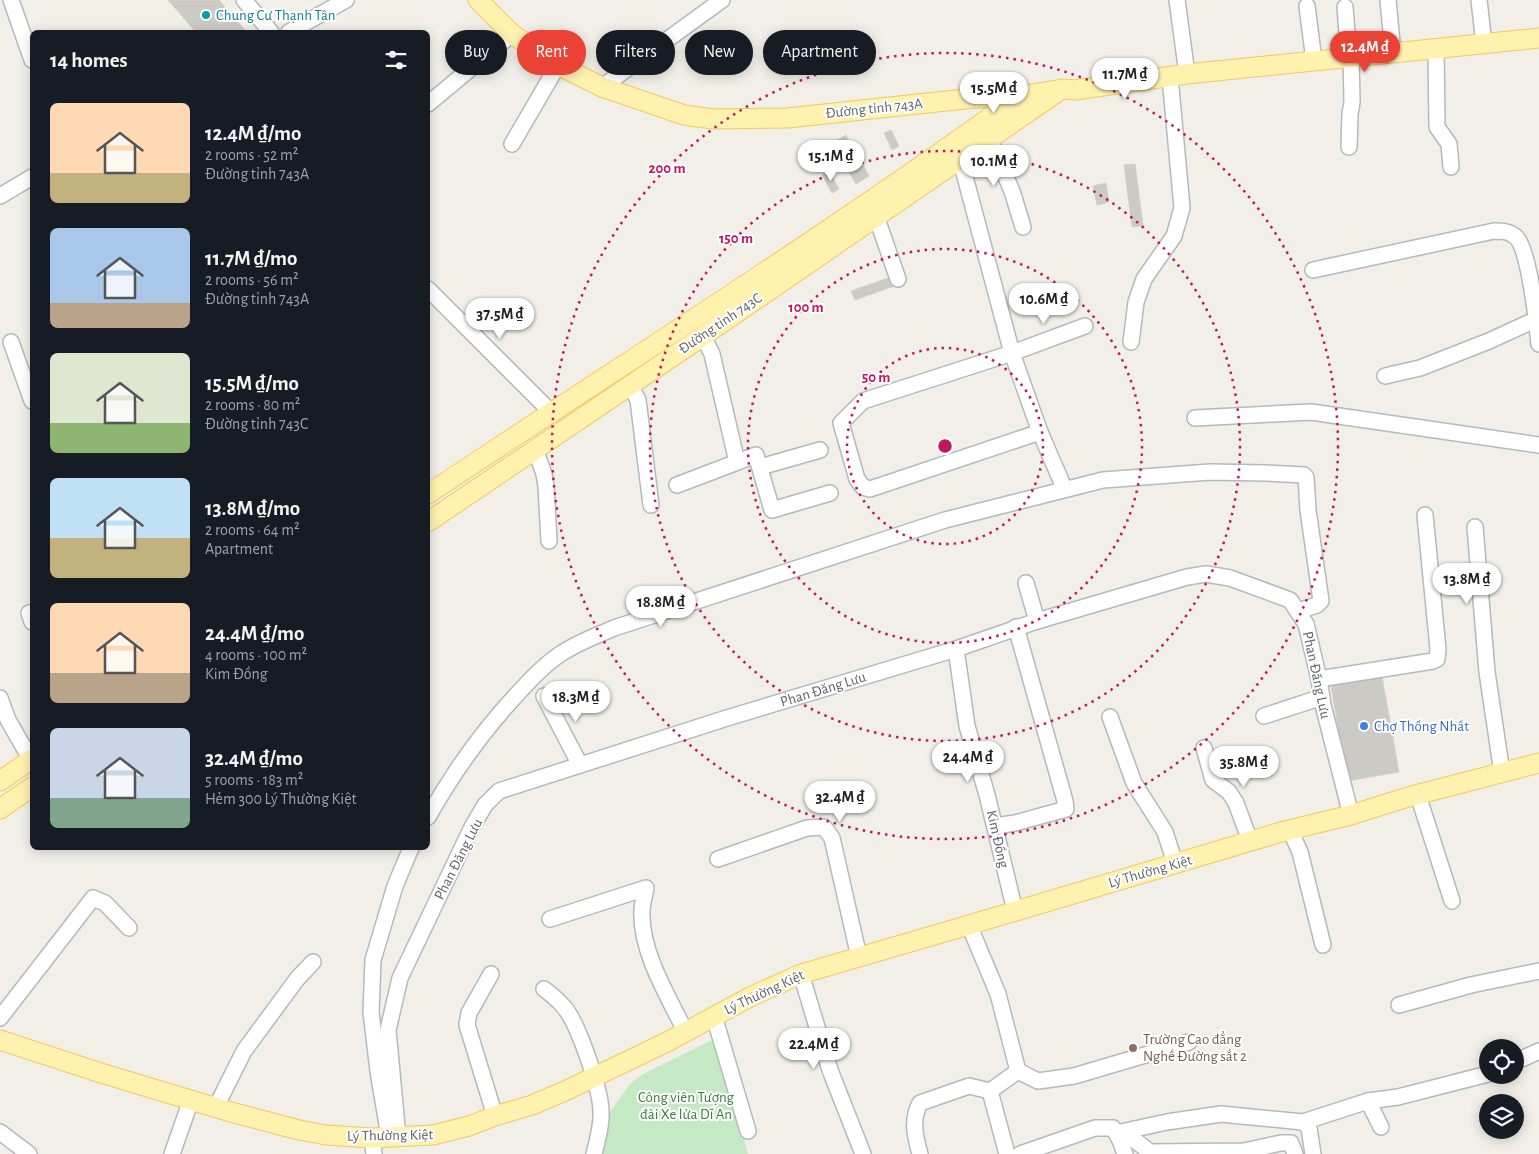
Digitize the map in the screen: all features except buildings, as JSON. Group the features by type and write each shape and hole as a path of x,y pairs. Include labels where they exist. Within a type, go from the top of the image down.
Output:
{"main road":[{"name":"Đường tỉnh 743A","path":"478,0 517,37"},
{"name":"Đường tỉnh 743A","path":"579,75 602,87 684,115 712,120 787,118 1021,95 1062,89 1075,90 1178,76 1539,38"},
{"name":"Đường tỉnh 743C","path":"430,493 660,342 991,131 1062,89"},
{"name":"Đường tỉnh 743C","path":"430,521 703,336 960,158 991,131 1021,95"},
{"path":"965,99 991,131"},
{"path":"0,782 30,761"},
{"name":"Lý Thường Kiệt","path":"0,1040 101,1073 298,1130 383,1142 433,1135 469,1126 494,1116 532,1105 669,1041 714,1016 801,974 1250,841 1539,763"},
{"path":"0,809 30,788"}],"street":[{"path":"11,0 30,54"},
{"path":"244,0 269,30"},
{"path":"293,30 346,0"},
{"path":"602,87 722,0"},
{"path":"1131,342 1136,302 1144,279 1174,236 1182,208 1177,0"},
{"path":"1388,0 1393,53"},
{"path":"1479,0 1484,44"},
{"path":"1308,6 1314,61"},
{"path":"1345,7 1352,102 1349,147"},
{"path":"430,102 512,34"},
{"path":"1436,49 1437,126 1449,144 1452,167"},
{"path":"512,144 552,75"},
{"path":"991,131 1023,227"},
{"path":"960,158 1012,353 1040,432 1062,483"},
{"path":"0,196 30,178"},
{"path":"876,216 898,280"},
{"path":"1313,270 1494,231 1507,231 1518,238 1532,260 1539,344"},
{"path":"430,291 551,412"},
{"path":"1385,376 1420,368 1489,342 1538,318"},
{"path":"1040,432 870,489 863,487 858,478 841,423 863,401 1012,353 1086,326"},
{"path":"703,336 712,354 737,462"},
{"path":"11,342 30,395"},
{"path":"630,385 638,400 651,505"},
{"path":"1196,418 1311,412 1539,445"},
{"path":"535,449 544,474 546,486 549,541"},
{"path":"760,467 820,450"},
{"path":"677,485 756,455 772,510 830,492"},
{"path":"430,814 467,754 505,707 558,655 578,644 633,622 945,520 1103,480 1210,472 1301,474 1306,477 1308,510 1322,599 1319,604 1298,612"},
{"path":"1319,678 1437,659 1438,649 1425,514"},
{"path":"1475,527 1487,672 1502,773"},
{"name":"Phan Đăng Lưu","path":"383,1142 388,1030 400,978 457,856 485,805 499,791 956,649 1016,627 1206,574 1230,578 1290,600 1306,624 1351,815"},
{"path":"1026,583 1037,621"},
{"path":"995,826 1015,823 1066,809 1016,627"},
{"name":"Kim Đồng","path":"956,649 967,726 995,826 1015,911"},
{"path":"544,696 580,765"},
{"path":"1264,716 1322,697"},
{"path":"0,698 8,720 30,757"},
{"path":"1110,717 1134,783 1165,832 1175,864"},
{"path":"1204,748 1213,780 1229,792 1236,803 1250,841"},
{"path":"1418,795 1452,901"},
{"path":"718,859 807,828 824,827 832,838 859,957"},
{"path":"1290,830 1300,852 1323,945"},
{"path":"383,1142 378,1071 371,1012 373,960 394,886 410,850"},
{"path":"550,919 646,888 642,911 646,946 657,975 685,1031"},
{"path":"0,1018 93,898 104,904 129,928"},
{"path":"970,925 998,994 1018,1071 1038,1081 1074,1076 1189,1042"},
{"path":"216,1107 244,1051 297,979 313,962"},
{"path":"1399,1005 1471,985 1539,971"},
{"path":"491,974 469,1013 467,1025 494,1116"},
{"path":"801,974 830,1070 864,1154"},
{"path":"544,989 565,1008 583,1044 594,1077 601,1111 599,1134 594,1154"},
{"path":"714,1016 748,1132"},
{"path":"1524,1058 1539,1051"},
{"path":"920,1154 915,1137 914,1113 920,1103 969,1086 990,1090 1018,1071"},
{"path":"1121,1142 1167,1122 1220,1114 1308,1120 1368,1101 1398,1096 1479,1076"},
{"path":"990,1090 1007,1154"},
{"path":"172,1154 191,1100"},
{"path":"1368,1101 1381,1127"},
{"path":"1308,1120 1313,1154"},
{"path":"1308,1120 1319,1154"},
{"path":"1020,1154 1095,1128 1113,1128 1121,1142"},
{"path":"0,1132 29,1154"},
{"path":"1121,1142 1132,1138 1150,1153 1244,1152 1281,1143 1291,1143 1295,1154"}],"green space":[{"name":"Công viên Tượng đài Xe lửa Dĩ An","path":"718,1037 748,1154 598,1154 608,1115 630,1084 643,1074"}],"place":[{"name":"Chung Cư Thạnh Tân","path":"206,15"},
{"name":"Chợ Thống Nhất","path":"1364,726"},
{"name":"Trường Cao đẳng Nghề Đường sắt 2","path":"1133,1048"}]}
